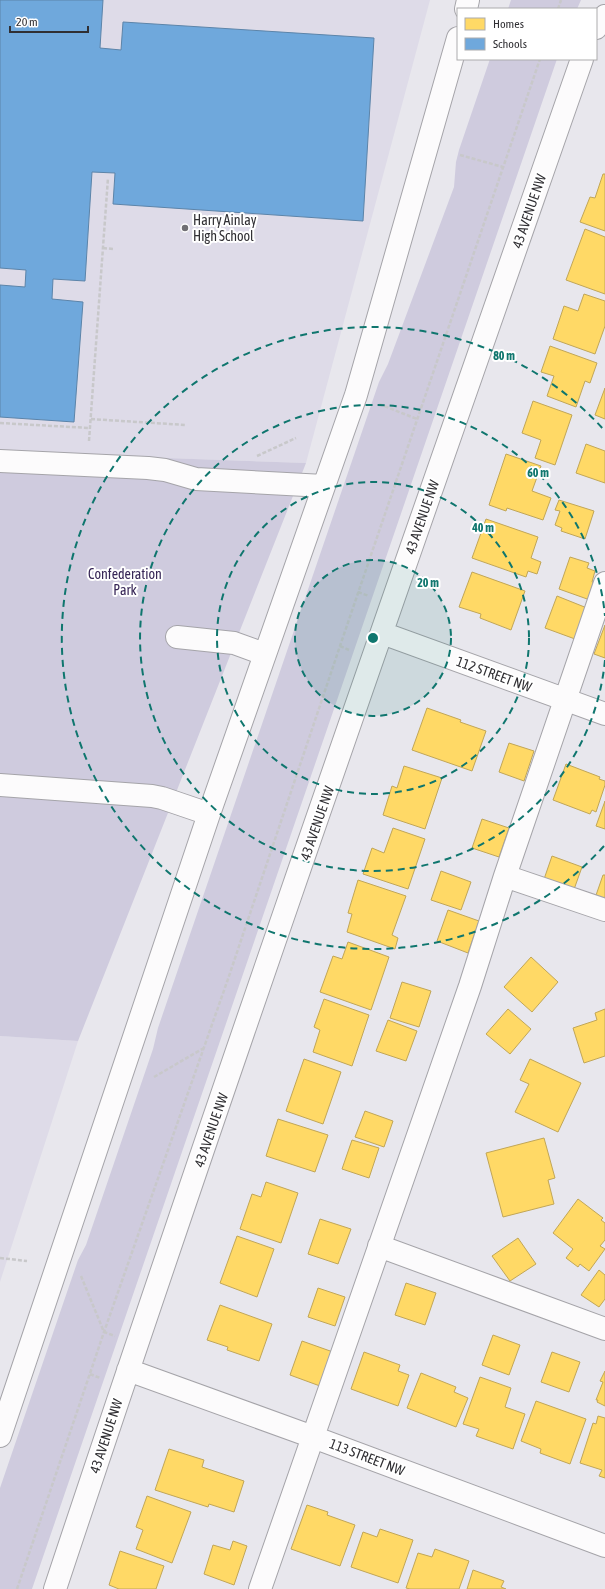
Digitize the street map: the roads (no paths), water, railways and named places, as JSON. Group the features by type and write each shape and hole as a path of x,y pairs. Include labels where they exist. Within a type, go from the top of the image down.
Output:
{"street":[{"path":"602,0 605,9"},
{"path":"597,27 605,16"},
{"path":"0,1436 209,814 356,395 457,42"},
{"name":"43 AVENUE NW","path":"55,1589 128,1370 582,60"},
{"path":"0,461 148,468 165,470 196,479 324,486"},
{"path":"260,1589 470,986 505,876 605,583"},
{"name":"112 STREET NW","path":"382,633 605,714"},
{"path":"177,637 234,643 264,654"},
{"path":"0,784 152,796 209,814"},
{"path":"505,876 605,910"},
{"path":"379,1246 605,1329"},
{"name":"113 STREET NW","path":"128,1370 605,1546"}],"place":[{"name":"Harry Ainlay High School","path":"185,228"}],"park label":[{"name":"Confederation Park","path":"125,582"}]}
